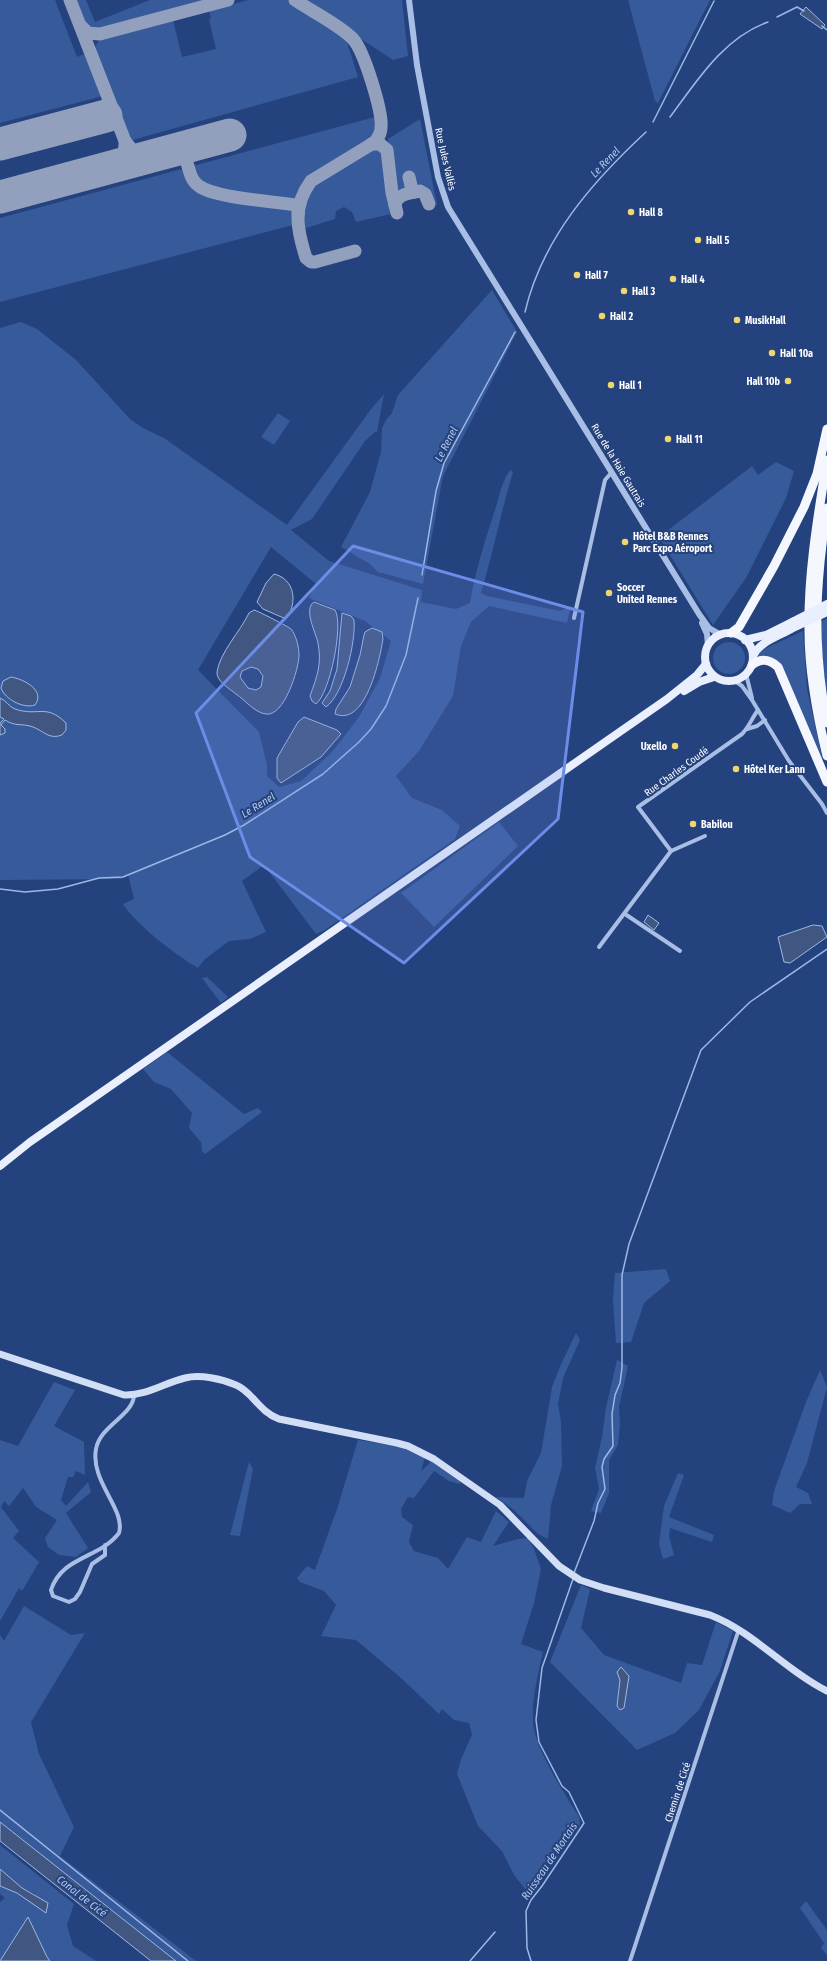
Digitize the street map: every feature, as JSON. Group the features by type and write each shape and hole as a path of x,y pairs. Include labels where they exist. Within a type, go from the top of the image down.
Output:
{"highway":[{"path":"726,634 739,627 802,512 817,474 827,429"},
{"path":"827,460 811,574 808,630 814,689 827,756"},
{"path":"827,508 818,573 816,628 821,687 827,723"},
{"path":"752,661 760,660 773,662 781,671 827,782"}],"main road":[{"path":"827,604 792,626 763,644 758,648 746,674 735,681 724,681 714,677 706,664 705,653 708,646 715,638 726,634 745,640 766,635 792,626 827,612"},
{"path":"745,640 750,647 752,661"},
{"path":"0,1166 30,1142 667,699 697,675 706,664"},
{"path":"667,699 699,682 714,677"},
{"path":"0,1354 114,1393 134,1396 187,1377 214,1379 228,1382 243,1389 265,1412 279,1419 408,1446 452,1470 500,1505 559,1566 580,1580 604,1588 710,1615 739,1629 782,1662 827,1691"}],"street":[{"name":"Rue Jules Vallès","path":"409,0 420,79 438,177 443,195 458,226 522,326"},
{"name":"Rue de la Haie Gautrais","path":"522,326 699,614 709,628 726,634"},
{"path":"574,618 605,480 612,472"},
{"name":"Rue de la Haie Gautrais","path":"699,614 707,634 708,646"},
{"path":"746,674 752,700"},
{"path":"735,681 742,686 752,700 789,761 822,804 827,813"},
{"name":"Rue Charles Coudé","path":"747,729 750,720 758,710"},
{"name":"Rue Charles Coudé","path":"671,851 638,808 747,729 757,726 765,720"},
{"path":"599,947 671,851 706,836"},
{"path":"625,914 680,951"},
{"path":"106,1545 105,1555 92,1564 86,1580 75,1599 69,1602 53,1596 51,1590 53,1582 64,1568 106,1545 117,1536 121,1529 116,1512 97,1474 95,1463 96,1449 102,1434 130,1406 134,1396"},
{"name":"Chemin de Cicé","path":"630,1961 739,1629"}],"highlighted area":[{"path":"353,546 583,612 558,819 404,963 250,857 196,713"}],"shaded area":[{"path":"0,0 55,0 77,57 87,53 103,96 0,123"},
{"path":"76,0 86,0 95,22 150,0 205,0 100,28 89,26 83,18"},
{"path":"248,0 287,0 346,39 358,77 129,141 94,51 98,41 173,20 182,57 216,49 209,19 211,18 209,11"},
{"path":"302,0 402,0 408,56 393,60"},
{"path":"628,0 710,0 658,103 655,101"},
{"path":"375,117 377,130 371,139 324,167 303,183 295,204 293,225 0,302 0,218"},
{"path":"420,119 437,205 432,202 428,191 422,188 413,188 411,173 404,175 406,181 408,181 410,191 400,192 395,188 393,183 389,159 388,139"},
{"path":"374,148 380,148 384,153 388,189 393,209 391,214 356,222 352,212 344,207 336,211 335,219 303,229 302,217 304,205 315,182"},
{"path":"492,290 517,332 443,476 423,584 378,572 370,564 341,547 370,492 381,452 382,428 392,413 398,395"},
{"path":"21,322 37,329 76,360 130,419 143,428 164,438 287,525 371,409 384,394 377,432 365,441 312,519 291,530 329,561 422,590 421,602 456,609 470,603 477,568 501,489 510,470 513,472 481,593 487,596 560,611 571,606 567,623 489,606 471,622 461,646 453,696 419,751 396,776 412,798 442,810 460,826 455,839 325,930 316,934 264,865 242,881 266,932 250,939 229,941 204,960 198,968 157,939 137,921 123,904 134,899 128,874 121,879 0,880 0,328","holes":["271,547 316,584 309,598 365,621 391,641 380,678 359,717 332,752 301,781 279,787 267,776 267,765 259,732 198,670"]},
{"path":"278,413 290,421 274,445 261,437"},
{"path":"776,462 794,471 786,498 746,578 713,625 659,537 752,466 758,475"},
{"path":"827,618 827,694 822,658 821,622"},
{"path":"803,631 807,689 826,775 784,672 755,657 762,650"},
{"path":"732,642 738,644 743,649 745,658 743,667 738,672 726,674 720,672 715,667 713,655 715,649 720,644"},
{"path":"499,822 518,846 434,927 401,893"},
{"path":"207,977 228,997 221,1003 202,978"},
{"path":"167,1052 244,1114 258,1108 262,1112 205,1154 202,1151 201,1142 189,1128 192,1113 171,1089 154,1082 143,1069"},
{"path":"666,1269 670,1281 644,1303 631,1342 616,1343 613,1300 615,1273"},
{"path":"576,1333 580,1340 563,1378 558,1404 561,1422 562,1466 551,1505 548,1539 538,1534 514,1510 496,1497 524,1498 527,1481 541,1453 552,1387"},
{"path":"617,1360 628,1366 619,1407 620,1424 618,1445 609,1460 609,1493 601,1513 591,1511 599,1489 595,1468"},
{"path":"820,1370 827,1387 807,1463 796,1487 808,1493 812,1504 800,1504 790,1513 772,1505 774,1491 806,1402"},
{"path":"54,1382 75,1390 54,1426 84,1442 85,1475 76,1471 73,1477 68,1477 61,1500 66,1506 88,1482 91,1492 66,1513 88,1548 76,1557 59,1555 48,1547 45,1538 57,1520 36,1507 23,1488 9,1506 4,1501 1,1507 19,1531 13,1538 39,1562 22,1591 19,1588 0,1621 0,1440 18,1446"},
{"path":"358,1440 402,1447 425,1458 421,1471 434,1459 463,1478 459,1484 449,1481 434,1471 414,1498 408,1497 401,1509 402,1517 413,1525 409,1542 414,1551 438,1558 448,1569 467,1537 481,1542 496,1511 509,1522 493,1546 518,1539 528,1538 534,1549 541,1569 534,1603 521,1644 543,1652 534,1695 533,1721 535,1732 544,1757 579,1817 580,1824 530,1895 514,1875 502,1851 478,1826 457,1774 461,1759 472,1735 469,1723 454,1720 442,1709 439,1714 401,1678 356,1640 321,1636 336,1605 324,1591 300,1582 297,1578 307,1566 315,1570 337,1509"},
{"path":"249,1462 253,1469 240,1536 230,1535"},
{"path":"678,1473 684,1475 669,1517 714,1535 712,1542 670,1528 669,1536 674,1555 663,1559 659,1544 664,1506"},
{"path":"581,1585 590,1589 581,1628 604,1655 681,1683 687,1663 702,1665 716,1622 733,1631 720,1671 699,1710 675,1733 637,1750 550,1662"},
{"path":"24,1606 71,1635 85,1633 31,1722 39,1754 74,1827 60,1856 196,1961 176,1961 0,1822 0,1635 4,1641"},
{"path":"0,1845 74,1904 67,1925 73,1946 96,1961 50,1961 47,1957 0,1961 0,1902 5,1898 0,1894 0,1886 17,1893 34,1903 35,1894 22,1888 0,1869"},
{"path":"806,1901 827,1930 827,1955 821,1948 824,1943 800,1908"}],"water":[{"path":"806,7 825,25 822,29 800,14"},
{"path":"274,574 286,581 292,592 292,606 286,619 263,609 257,602 266,583"},
{"path":"314,602 335,610 338,629 337,643 331,673 326,687 316,704 312,701 310,696 317,676 319,664 318,643 310,615 311,605"},
{"path":"254,610 291,629 298,645 299,655 293,681 279,708 273,713 266,714 254,709 224,684 217,675 222,657 249,613","holes":["251,667 258,669 263,676 261,687 256,690 248,688 240,677 242,671"]},
{"path":"342,613 351,616 354,620 351,653 348,666 338,691 326,707 322,703 330,691 337,669"},
{"path":"372,628 382,632 383,639 379,661 370,688 363,701 355,710 346,715 335,714 336,709 350,687 360,655 365,632"},
{"path":"11,677 32,686 38,695 38,700 35,705 25,706 6,696 1,688 3,681"},
{"path":"0,698 15,709 30,712 47,712 53,714 66,723 66,730 62,735 50,736 33,727 12,723 5,720 1,725 5,729 5,733 0,735 0,723 4,719 0,717"},
{"path":"304,717 337,730 341,734 321,757 281,783 277,778 277,758 298,722"},
{"path":"648,915 659,923 654,930 644,922"},
{"path":"813,925 822,926 827,937 790,963 784,962 778,937"},
{"path":"621,1667 629,1676 624,1708 620,1710 617,1706 620,1680 617,1672"},
{"name":"Canal de Cicé","path":"0,1822 176,1961 151,1961 0,1841"},
{"path":"0,1869 22,1888 48,1903 46,1913 17,1893 0,1886"},
{"path":"28,1917 50,1961 0,1961"}],"waterway":[{"path":"653,122 714,1"},
{"name":"Le Renel","path":"777,17 797,7 804,11"},
{"name":"Le Renel","path":"670,117 701,75 724,50 752,29 768,22"},
{"name":"Le Renel","path":"822,26 827,30"},
{"name":"Le Renel","path":"525,312 533,285 543,260 572,213 607,171 646,132"},
{"name":"Le Renel","path":"422,575 436,491 444,463 515,332"},
{"name":"Le Renel","path":"0,889 25,892 58,889 99,878 123,877 225,835 244,825 323,774 359,742 371,729 386,706 406,655 418,598"},
{"path":"574,1573 594,1521 598,1503 605,1489 602,1467 604,1459 613,1446 612,1414 615,1395 620,1383 622,1368 622,1275 629,1244 701,1050 750,1002 827,949"},
{"name":"Ruisseau de Mortais","path":"531,1961 527,1948 526,1911 531,1900 584,1823 569,1792 562,1786 539,1742 536,1720 542,1668 573,1579"},
{"path":"0,1810 188,1961"},
{"name":"Ruisseau de Mortais","path":"470,1961 495,1932"}],"taxiway":[{"path":"70,0 125,141 122,157 109,168"},
{"path":"80,25 88,33 100,34 228,0"},
{"path":"295,0 333,23 353,39 367,68 376,96 381,120 381,128 379,136 375,142 311,181 301,200 299,209 298,218 300,237 306,258 311,262 355,251"},
{"path":"125,141 134,152 150,157"},
{"path":"185,158 188,150 197,144"},
{"path":"371,144 380,144 387,150 392,193 397,213"},
{"path":"170,152 183,157 194,181 199,186 207,190 230,196 295,205 298,209 298,214"},
{"path":"409,177 412,190 415,192"},
{"path":"395,205 396,201 401,196 420,191 425,194 429,204"}],"runway":[{"path":"0,144 106,116"},
{"path":"0,197 230,135"}],"place":[{"name":"Hall 8","path":"631,212"},
{"name":"Hall 5","path":"698,240"},
{"name":"Hall 7","path":"577,275"},
{"name":"Hall 4","path":"673,279"},
{"name":"Hall 3","path":"624,291"},
{"name":"Hall 2","path":"602,316"},
{"name":"MusikHall","path":"737,320"},
{"name":"Hall 10a","path":"772,353"},
{"name":"Hall 10b","path":"788,381"},
{"name":"Hall 1","path":"611,385"},
{"name":"Hall 11","path":"668,439"},
{"name":"Hôtel B&B Rennes Parc Expo Aéroport","path":"625,542"},
{"name":"Soccer United Rennes","path":"609,593"},
{"name":"Uxello","path":"675,746"},
{"name":"Hôtel Ker Lann","path":"736,769"},
{"name":"Babilou","path":"693,824"}]}
